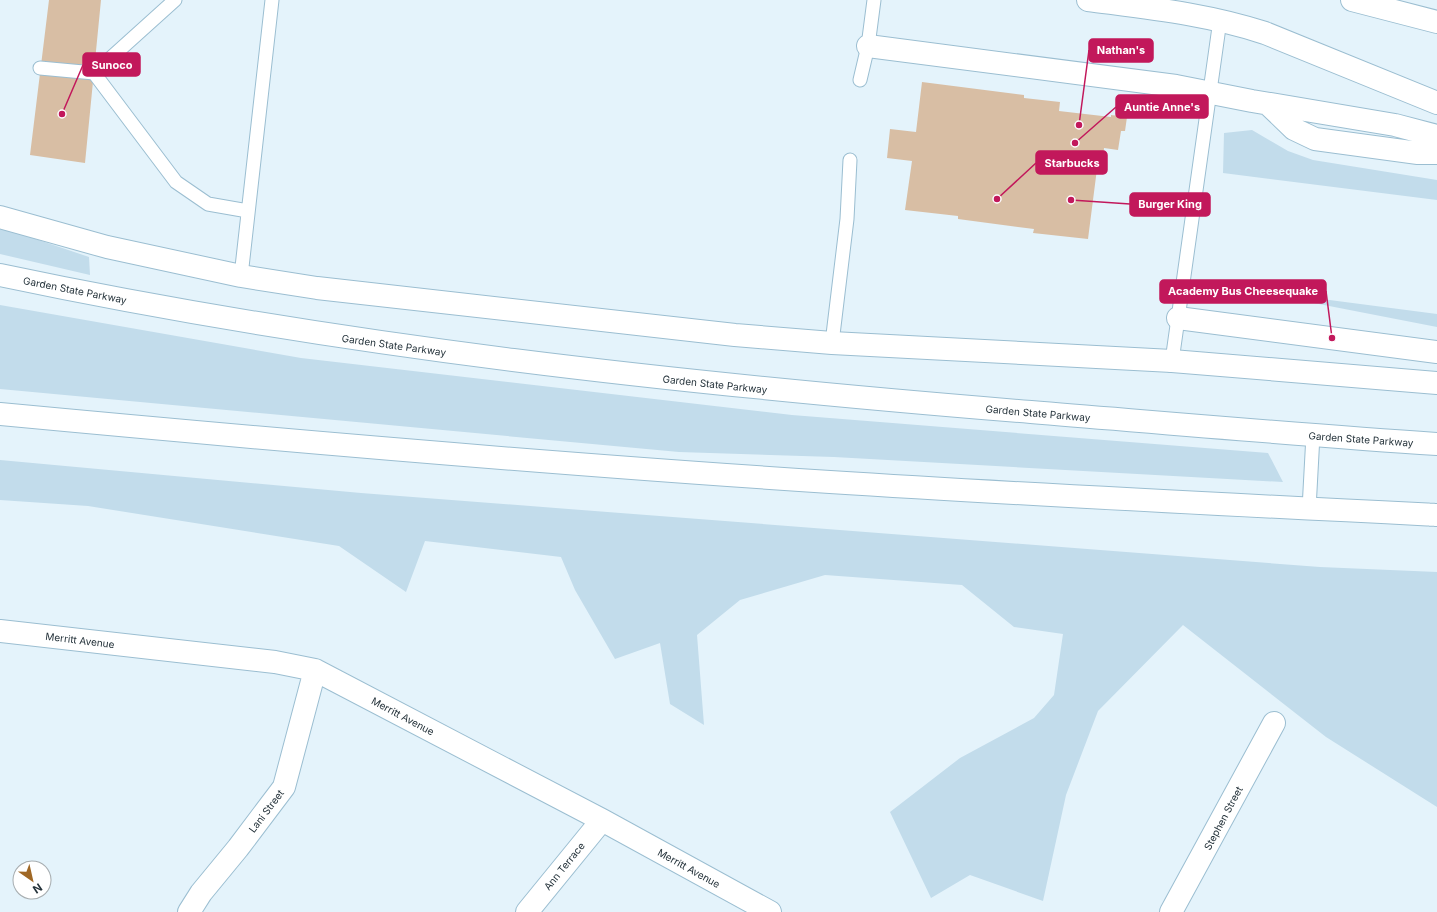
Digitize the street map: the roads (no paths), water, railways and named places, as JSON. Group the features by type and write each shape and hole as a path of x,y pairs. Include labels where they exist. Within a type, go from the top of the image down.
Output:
{"main road":[{"path":"1088,0 1171,11 1220,20 1265,33 1437,103"},
{"path":"1352,0 1437,22"},
{"path":"868,46 1176,86 1268,104 1395,125 1437,136"},
{"path":"1268,104 1294,129 1315,139 1418,153 1437,154"},
{"path":"0,217 108,247 241,276 348,291 735,335 832,343 1172,361 1437,384"},
{"name":"Garden State Parkway","path":"0,275 83,293 256,324 400,346 514,361 836,396 1437,444"},
{"path":"1178,318 1437,352"},
{"path":"0,414 379,448 752,476 1068,496 1437,515"},
{"name":"Merritt Avenue","path":"1,633 275,662 315,670 602,820 770,912"},
{"name":"Lani Street","path":"189,912 201,893 238,848 284,787 315,670"},
{"name":"Stephen Street","path":"1171,912 1274,723"},
{"name":"Ann Terrace","path":"527,912 602,820"}],"lane":[{"path":"40,68 94,73 175,0"},
{"path":"241,276 272,0"},
{"path":"860,80 868,46 874,0"},
{"path":"1172,361 1220,20"},
{"path":"94,73 176,182 208,204 248,211"},
{"path":"832,343 847,219 850,160"},
{"path":"1309,509 1313,435"}],"place":[{"name":"Sunoco","path":"62,114"},
{"name":"Nathan's","path":"1079,125"},
{"name":"Auntie Anne's","path":"1075,143"},
{"name":"Starbucks","path":"997,199"},
{"name":"Burger King","path":"1071,200"},
{"name":"Academy Bus Cheesequake","path":"1332,338"}]}
